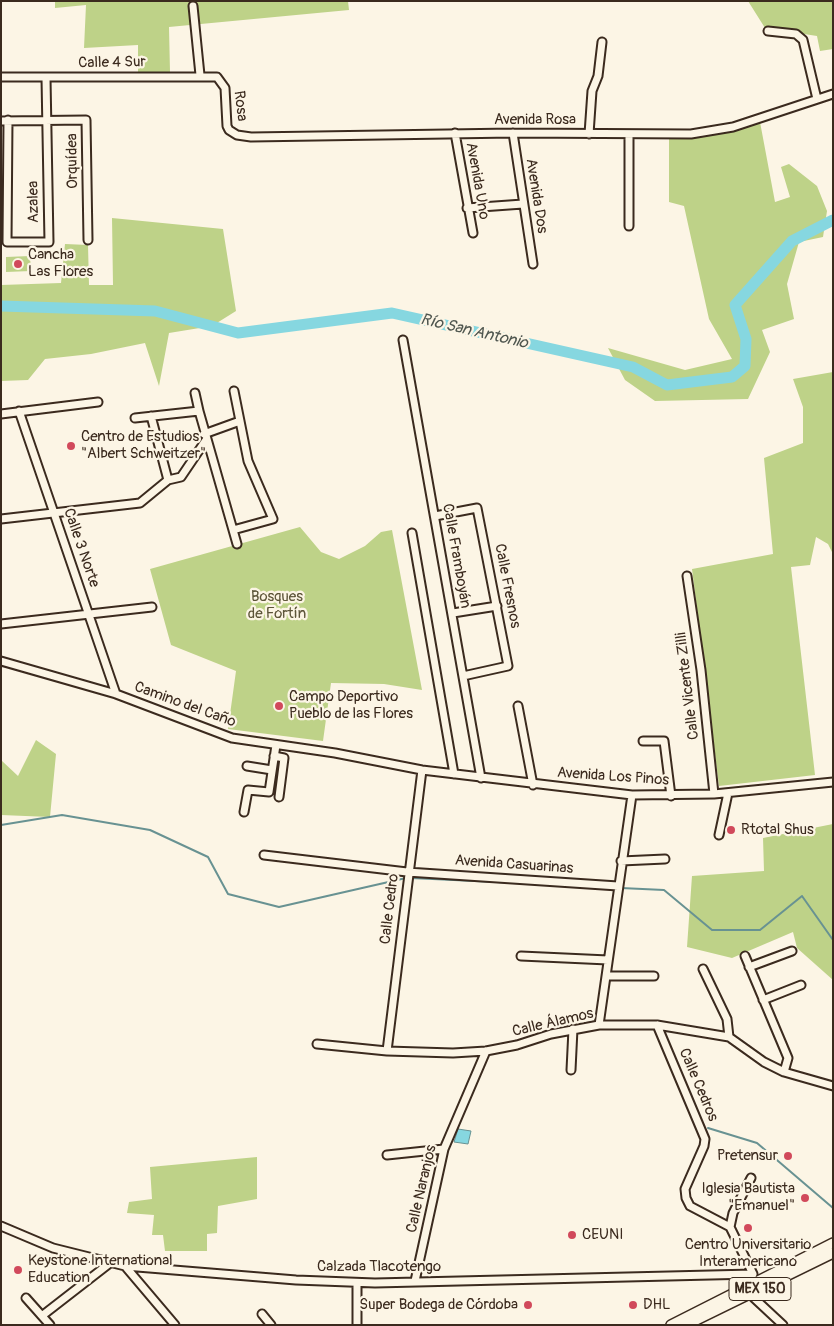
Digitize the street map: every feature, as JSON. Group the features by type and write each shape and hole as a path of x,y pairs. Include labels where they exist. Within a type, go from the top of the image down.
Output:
{"main road":[{"name":"MEX 150","path":"672,1325 749,1283 833,1242"},
{"name":"MEX 150","path":"686,1325 833,1253"}],"street":[{"path":"192,6 200,75"},
{"path":"768,31 796,34 803,40 817,99"},
{"path":"589,134 592,91 598,76 602,42"},
{"name":"Calle 4 Sur","path":"1,77 200,75 217,77 221,81"},
{"name":"Azalea","path":"46,78 47,118 49,242 7,242 5,120 47,118"},
{"name":"Rosa","path":"221,81 225,88 227,126 233,133"},
{"name":"Avenida Rosa","path":"233,133 251,137 455,133 691,134 733,127 833,94"},
{"name":"Orquídea","path":"47,118 86,120 88,240"},
{"name":"Avenida Uno","path":"455,133 473,233"},
{"name":"Avenida Dos","path":"513,133 533,264"},
{"path":"629,134 629,226"},
{"path":"467,208 524,204"},
{"name":"Calle Framboyán","path":"403,340 481,778"},
{"path":"233,530 272,518 255,482 234,390"},
{"path":"195,393 205,437 237,544"},
{"path":"1,414 98,402"},
{"path":"135,418 199,411"},
{"name":"Calle 3 Norte","path":"19,412 116,694"},
{"path":"151,416 168,480"},
{"path":"1,519 140,503 168,480 181,477 205,437 240,421"},
{"name":"Calle Fresnos","path":"435,516 477,508 508,666 463,676"},
{"path":"412,533 454,774"},
{"name":"Calle Vicente Zilli","path":"687,576 701,670 714,794"},
{"path":"453,613 497,606"},
{"path":"1,624 152,607"},
{"name":"Camino del Caño","path":"1,661 116,694 232,738 334,753 422,770"},
{"path":"518,706 533,785"},
{"path":"643,741 664,742 671,796"},
{"path":"244,812 248,790 269,792 276,745"},
{"path":"274,756 284,758 279,797"},
{"path":"246,766 272,770"},
{"name":"Avenida Los Pinos","path":"422,770 533,785 632,795 714,794 833,782"},
{"name":"Calle Cedro","path":"387,1051 422,770"},
{"path":"719,835 728,793"},
{"path":"599,1025 632,795"},
{"name":"Avenida Casuarinas","path":"264,855 408,872 618,886"},
{"path":"621,862 665,859"},
{"path":"750,967 792,950"},
{"path":"521,956 608,960"},
{"path":"745,956 788,1058 784,1072"},
{"path":"703,968 727,1019 729,1037"},
{"path":"606,976 654,976"},
{"path":"763,1000 800,985"},
{"name":"Calle Álamos","path":"317,1044 387,1051 453,1053 486,1051 599,1025 657,1025 729,1037 764,1062 784,1072 833,1086"},
{"name":"Calle Cedros","path":"657,1025 705,1139 704,1146 685,1189 686,1198 690,1206 730,1227"},
{"path":"571,1070 573,1030"},
{"name":"Calle Naranjos","path":"415,1281 444,1149 486,1051"},
{"path":"387,1156 444,1149"},
{"path":"750,1178 733,1213 730,1227 753,1274 749,1283 754,1298 783,1325"},
{"name":"Calzada Tlacotengo","path":"1,1226 53,1248 125,1266 296,1280 357,1283 753,1274"},
{"path":"43,1315 110,1263"},
{"path":"125,1266 175,1325"},
{"path":"357,1283 357,1325"},
{"path":"26,1298 50,1325"},
{"path":"262,1314 271,1325"}],"green space":[{"path":"55,1 348,1 349,10 169,27 170,72 138,72 138,45 84,48 86,5 55,8"},
{"path":"748,1 833,1 833,49 820,51 817,36 765,28"},
{"path":"760,122 775,202 790,197 781,167 789,164 817,186 827,211 823,237 799,242 787,284 794,319 762,330 770,352 748,399 655,401 625,380 608,348 685,370 732,359 709,319 684,206 669,202 669,138 727,132"},
{"path":"112,218 223,229 236,311 212,326 169,333 159,386 145,343 91,354 45,359 28,380 1,381 1,285 61,283 65,244 88,245 89,285 113,285"},
{"name":"Cancha Las Flores","path":"30,256 31,271 6,272 6,257"},
{"path":"833,372 833,554 828,544 816,537 810,565 791,567 815,775 719,786 692,569 773,554 764,458 803,443 803,407 793,379"},
{"name":"Bosques de Fortín","path":"300,527 321,552 339,559 365,546 381,532 392,530 422,690 384,684 331,683 323,741 228,729 236,671 171,645 150,569"},
{"path":"36,740 56,754 50,817 1,815 1,760 18,776"},
{"path":"833,824 833,980 797,948 793,932 732,958 687,947 692,876 764,871 763,838"},
{"path":"257,1157 257,1199 218,1206 217,1233 207,1234 207,1251 165,1251 163,1235 152,1235 154,1215 127,1213 129,1202 152,1199 150,1167"}],"water":[{"path":"458,1129 471,1131 468,1144 454,1142"}],"waterway":[{"name":"Río San Antonio","path":"1,306 155,311 238,333 392,313 633,367 667,385 732,377 745,366 746,339 735,305 792,241 833,220"},
{"path":"1,825 62,815 150,830 208,857 228,894 279,907 406,878"},
{"path":"411,878 539,884"},
{"path":"621,888 664,890 712,930 760,930 802,896 833,940"},
{"path":"708,1128 757,1143 833,1208"}],"place":[{"name":"Cancha Las Flores","path":"18,264"},
{"name":"Centro de Estudios \"Albert Schweitzer\"","path":"71,446"},
{"name":"Campo Deportivo Pueblo de las Flores","path":"279,706"},
{"name":"Rtotal Shus","path":"731,830"},
{"name":"Pretensur","path":"788,1156"},
{"name":"Iglesia Bautista \"Emanuel\"","path":"805,1198"},
{"name":"Centro Universitario Interamericano","path":"748,1228"},
{"name":"CEUNI","path":"572,1235"},
{"name":"Keystone International Education","path":"18,1270"},
{"name":"Super Bodega de Córdoba","path":"528,1305"},
{"name":"DHL","path":"633,1305"}]}
